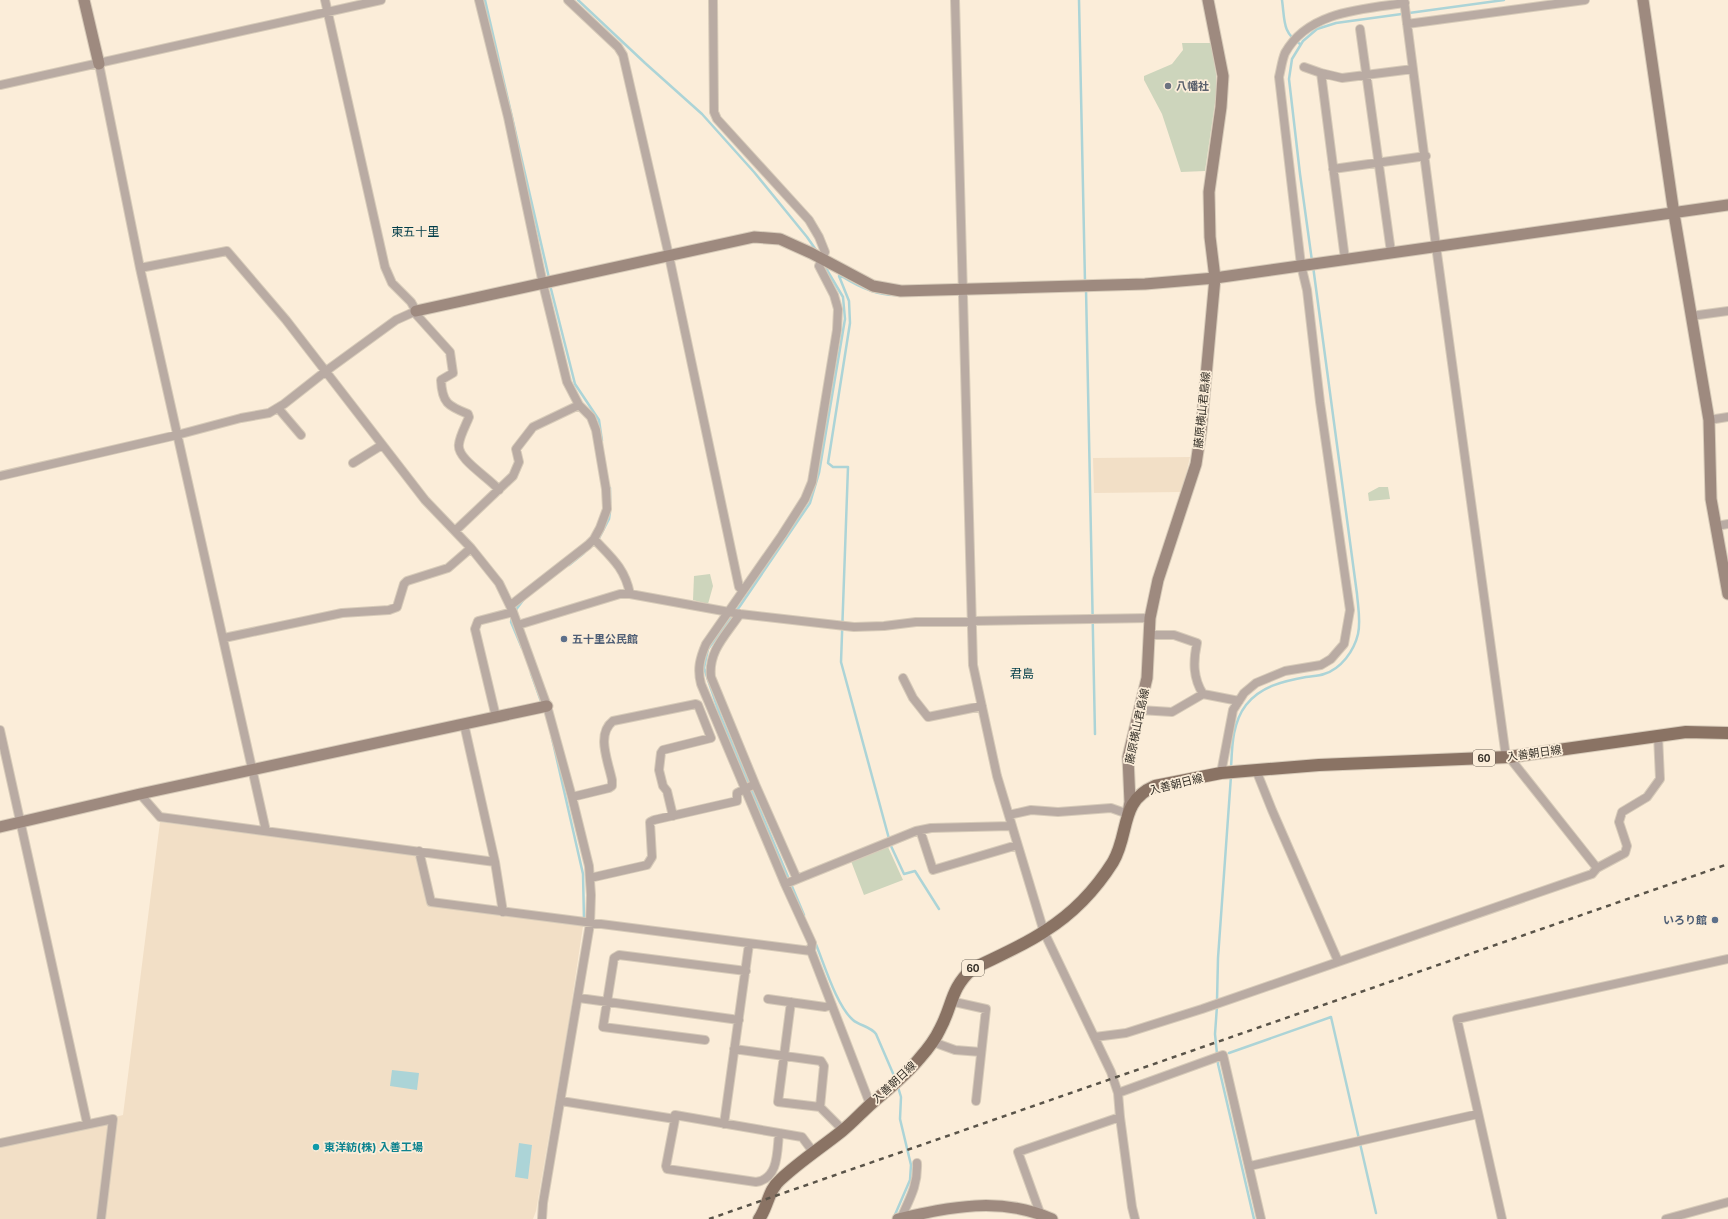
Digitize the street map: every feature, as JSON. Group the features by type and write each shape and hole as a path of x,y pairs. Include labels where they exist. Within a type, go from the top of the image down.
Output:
{"main road":[{"name":"入善朝日線","path":"759,1219 766,1208 771,1192 779,1180 843,1130 870,1104 902,1078 933,1042 941,1028 950,1001 957,986 972,969 1044,932 1096,887 1117,853 1132,804 1138,796 1146,790 1156,786 1221,773 1319,765 1508,757 1658,735 1686,732 1728,733"}],"street":[{"path":"84,0 99,64 140,268 266,831"},
{"path":"325,0 385,267 392,283 411,302 415,312 450,352 453,373 441,380 441,389 445,402 452,408 468,414 469,417 459,444 461,454 463,458 493,483 499,490"},
{"path":"0,85 381,0"},
{"path":"479,0 508,117 543,284 567,382 579,405 591,417 596,430 608,509 594,539 512,608 478,622 475,629 496,717"},
{"path":"568,0 618,47 623,55 669,256 739,588 742,590"},
{"path":"713,0 714,112 717,119 808,220 820,237 825,252 819,266 834,295 838,309 812,482 805,499 782,535 742,590 706,644 700,659 698,673 701,684 744,788 812,943 811,951 870,1104"},
{"path":"955,0 970,622 973,665 997,776 1044,932 1095,1037 1111,1072 1118,1093 1132,1206 1135,1219"},
{"name":"藤原横山君島線","path":"1128,814 1130,802 1128,757 1147,678 1150,618 1158,580 1196,464 1201,431 1215,278 1210,237 1209,192 1221,107 1223,76 1208,0"},
{"path":"1407,22 1585,0"},
{"path":"1643,0 1674,214 1708,420 1711,499 1728,594"},
{"path":"1221,773 1232,710 1244,692 1256,683 1285,671 1321,665 1331,659 1344,644 1350,610 1320,402 1306,290 1301,265 1279,77 1285,54 1299,34 1316,23 1343,12 1405,2 1426,156 1436,246 1508,757 1597,868"},
{"path":"1360,29 1391,252"},
{"path":"1304,67 1342,78 1413,69"},
{"path":"1321,73 1345,258"},
{"path":"1333,169 1426,156"},
{"path":"0,476 177,435 241,418 269,413 278,408 396,320 415,312 754,236 780,239 823,259 872,286 901,291 1145,284 1215,278 1345,258 1674,214 1728,205"},
{"path":"140,268 227,251 286,320 425,500 456,531 500,584 512,608 547,706 572,797 588,866 591,895 590,924 579,998 543,1203 542,1219"},
{"path":"1691,316 1728,312"},
{"path":"456,531 513,476 519,462 516,449 533,427 579,405"},
{"path":"278,408 301,435"},
{"path":"1708,420 1728,417"},
{"path":"353,463 382,445"},
{"path":"1716,526 1728,524"},
{"path":"594,539 621,568 626,576 630,594"},
{"path":"224,638 342,613 390,610 397,607 404,584 407,581 448,568 471,548"},
{"path":"518,625 620,594 630,594 740,614 854,627 884,626 916,622 1150,618"},
{"path":"740,614 711,657 711,677 755,784 797,879"},
{"path":"1149,635 1174,635 1197,643 1194,661 1197,684 1203,694"},
{"path":"903,678 913,698 928,717 982,706"},
{"path":"1140,710 1172,712 1203,694 1239,701"},
{"path":"572,797 612,786 603,738 607,725 613,721 696,704 698,705 711,738 663,750 661,753 659,770 663,786 667,791 673,816"},
{"path":"0,826 140,794 547,706"},
{"path":"464,724 495,862 503,912"},
{"path":"0,730 87,1123"},
{"path":"1095,1037 1126,1033 1202,1009 1592,874 1597,868 1625,853 1627,846 1619,822 1622,812 1647,797 1660,779 1658,735"},
{"path":"1256,770 1338,961"},
{"path":"590,878 648,865 652,857 650,822 736,802 736,793 755,784"},
{"path":"140,794 160,818 495,862"},
{"path":"1009,815 1031,810 1058,812 1112,808 1128,814"},
{"path":"785,884 920,830 931,828 1011,826"},
{"path":"920,830 933,870 1017,846"},
{"path":"419,851 432,902 590,924 811,951"},
{"path":"724,1124 750,944"},
{"path":"705,1040 603,1027 614,958 619,955 746,971"},
{"path":"1502,1219 1457,1019 1728,959"},
{"path":"579,998 739,1020"},
{"path":"768,998 825,1007 832,1005"},
{"path":"950,1001 986,1009 976,1101"},
{"path":"792,1002 778,1102 820,1107 843,1130"},
{"path":"933,1042 955,1050 981,1052"},
{"path":"734,1049 821,1062 824,1066 820,1107"},
{"path":"1118,1093 1223,1055 1250,1166 1261,1219"},
{"path":"561,1101 675,1119"},
{"path":"1250,1166 1478,1114"},
{"path":"779,1133 773,1171 763,1181 756,1182 667,1169 666,1166 676,1115 802,1137 814,1153"},
{"path":"1040,1213 1018,1152 1120,1117"},
{"path":"0,1143 87,1123 113,1119 101,1219"},
{"path":"900,1219 918,1177 916,1163"},
{"path":"1666,1219 1728,1202"},
{"path":"900,1219 943,1209 996,1204 1040,1213 1052,1219"}],"shaded area":[{"path":"1190,457 1182,492 1094,493 1093,458"},
{"path":"160,822 416,855 429,904 583,926 569,1020 536,1211 533,1219 0,1219 0,1145 123,1115"}],"green space":[{"path":"1182,43 1211,43 1216,74 1216,96 1205,171 1181,172 1162,114 1144,80 1144,76 1172,64 1183,50"},
{"path":"1379,487 1388,487 1390,499 1369,501 1368,493"},
{"path":"710,574 713,586 708,604 693,600 694,576"},
{"path":"888,847 903,880 864,895 851,861"}],"water":[{"path":"392,1070 419,1073 417,1090 390,1086"},
{"path":"519,1143 532,1145 528,1179 515,1177"}],"waterway":[{"path":"485,0 549,278"},
{"path":"578,0 702,114 754,172 816,250"},
{"path":"1079,0 1085,282"},
{"path":"1282,0 1284,20 1287,30 1294,40 1300,44"},
{"path":"1312,261 1289,79 1292,59 1303,41 1317,29 1336,23 1504,0"},
{"path":"804,915 720,715 704,668 708,649 740,606 810,503 819,473 845,319 843,297 824,265"},
{"path":"1231,769 1232,744 1235,728 1241,712 1246,705 1259,693 1273,685 1289,680 1322,675 1336,668 1350,653 1359,629 1357,594 1313,266"},
{"path":"897,295 875,292 839,276 849,301 850,323 828,463 833,467 848,467 841,662 891,846 904,874 915,871 939,909"},
{"path":"550,285 575,384 599,420 602,441"},
{"path":"1086,289 1095,734"},
{"path":"610,488 610,503"},
{"path":"598,540 609,519 610,512"},
{"path":"569,565 584,553"},
{"path":"515,611 524,599"},
{"path":"512,617 511,622 522,648"},
{"path":"531,673 542,704"},
{"path":"552,738 583,874 584,920"},
{"path":"1217,1001 1218,958 1231,776"},
{"path":"815,942 841,1004 853,1020 874,1031 895,1078"},
{"path":"1217,1006 1215,1034 1218,1064 1254,1219"},
{"path":"1229,1053 1331,1017 1376,1213"},
{"path":"894,1217 910,1180 911,1165 900,1119 901,1097 898,1087"}],"railway":[{"path":"709,1219 1728,864"}],"place":[{"name":"八幡社","path":"1168,86"},
{"name":"五十里公民館","path":"564,639"},
{"name":"いろり館","path":"1715,920"},
{"name":"東洋紡(株) 入善工場","path":"316,1147"}],"district":[{"name":"東五十里","path":"415,232"},
{"name":"君島","path":"1022,674"}]}
